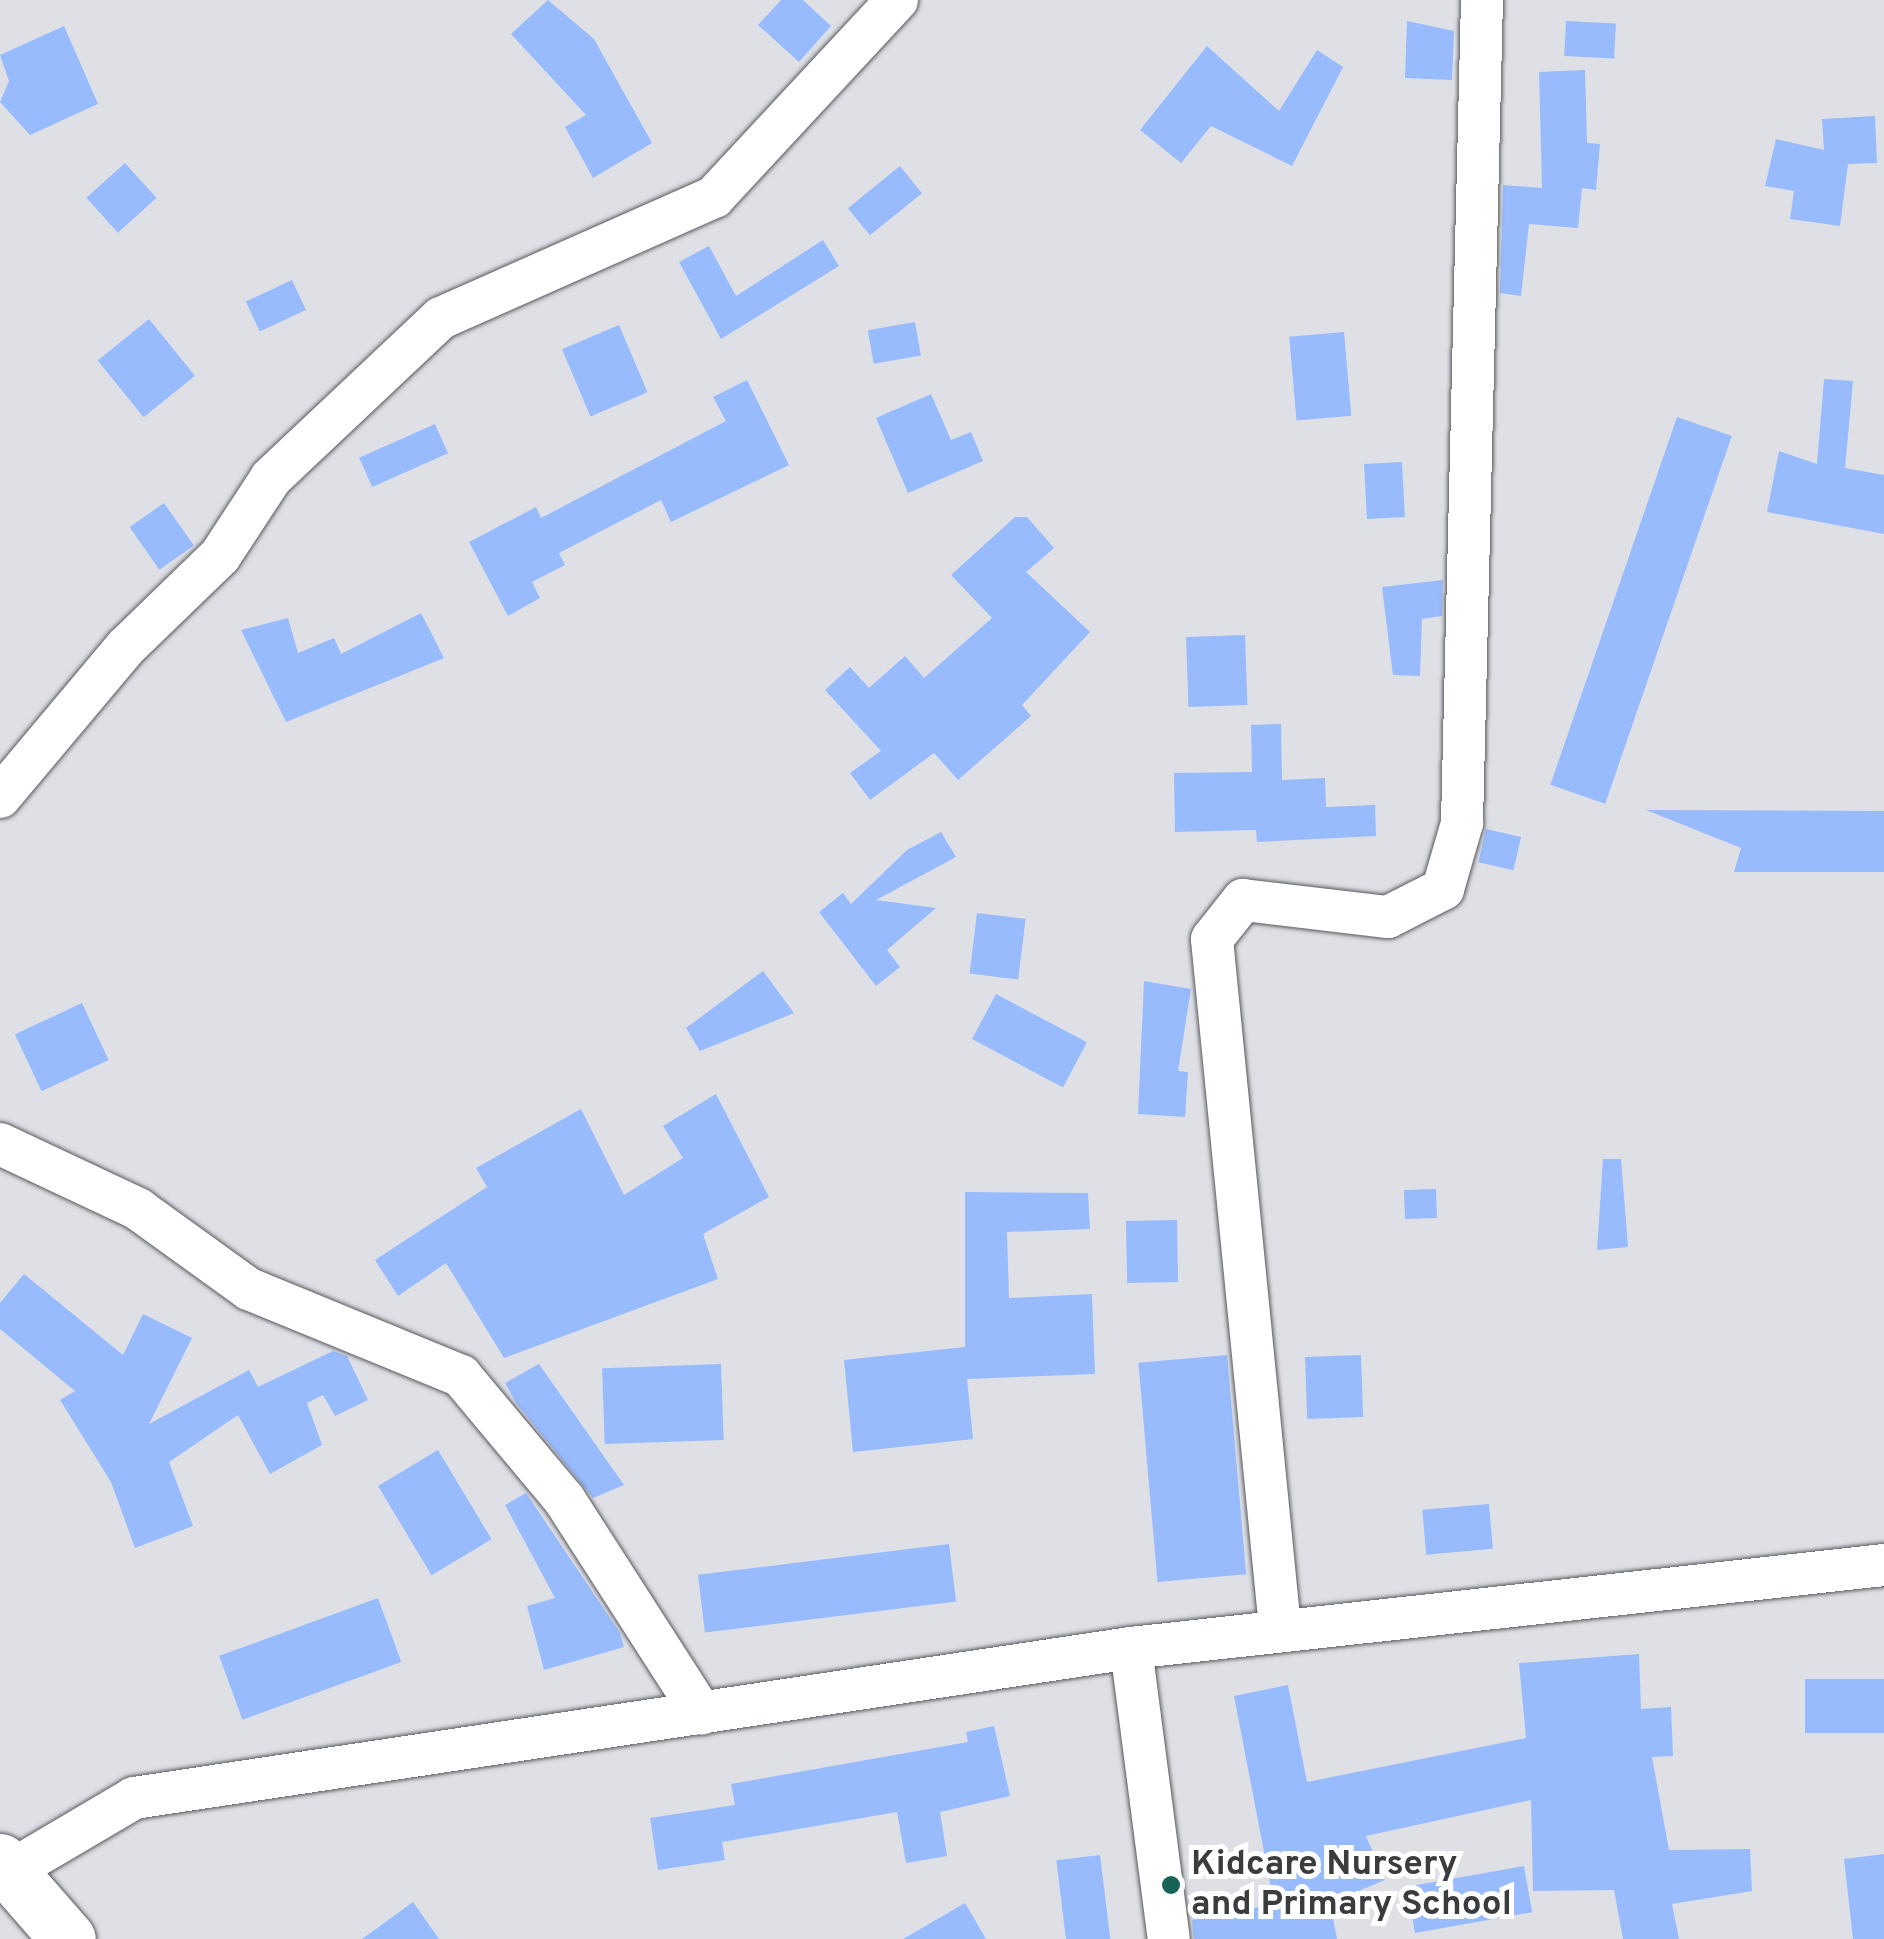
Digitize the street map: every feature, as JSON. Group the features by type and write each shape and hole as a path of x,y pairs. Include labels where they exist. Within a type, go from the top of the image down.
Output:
{"main road":[{"path":"3,1871 68,1939"}],"street":[{"path":"0,798 126,647 220,556 271,478 441,318 714,197 897,0"},
{"path":"1280,1628 1212,939 1244,900 1388,917 1443,889 1462,823 1482,0"},
{"path":"0,1144 138,1210 248,1289 462,1376 564,1499 702,1714"},
{"path":"3,1871 134,1798 1280,1628 1884,1565"},
{"path":"1131,1648 1169,1939"}],"building":[{"path":"548,0 594,39 652,143 593,178 565,127 586,115 511,34"},
{"path":"781,0 803,0 831,26 799,62 758,25"},
{"path":"1407,21 1454,31 1452,80 1405,78"},
{"path":"1566,21 1616,24 1614,59 1564,56"},
{"path":"64,26 98,104 30,135 0,102 9,81 0,55"},
{"path":"1207,46 1279,111 1317,50 1343,67 1292,166 1211,126 1181,163 1140,130"},
{"path":"1585,70 1587,143 1600,144 1596,190 1582,188 1578,228 1529,224 1521,296 1500,293 1503,185 1542,188 1539,72"},
{"path":"1875,116 1877,163 1848,164 1840,226 1790,219 1794,191 1765,186 1776,139 1824,150 1822,119"},
{"path":"125,163 156,198 118,233 86,198"},
{"path":"900,166 922,193 870,235 848,208"},
{"path":"823,240 839,266 721,339 679,262 709,246 736,296"},
{"path":"292,280 306,310 260,331 246,302"},
{"path":"149,319 195,376 144,417 98,361"},
{"path":"915,322 921,355 874,364 868,330"},
{"path":"619,325 648,392 590,416 562,349"},
{"path":"1344,332 1351,416 1297,420 1289,337"},
{"path":"1824,379 1853,381 1845,468 1884,475 1884,534 1767,512 1779,451 1817,464"},
{"path":"747,380 789,465 671,522 661,500 559,553 565,565 532,582 540,598 508,616 469,542 536,507 541,518 726,421 713,397"},
{"path":"931,394 951,440 971,432 983,461 908,493 876,418"},
{"path":"1677,417 1732,436 1605,804 1550,785"},
{"path":"435,424 448,453 372,487 359,458"},
{"path":"1402,462 1405,517 1367,519 1364,464"},
{"path":"164,503 194,546 159,570 130,527"},
{"path":"1015,517 1027,517 1054,548 1026,572 1090,632 1022,705 1031,716 958,780 934,753 870,800 850,773 881,751 825,690 850,667 869,688 905,656 924,678 992,618 951,575"},
{"path":"1443,580 1442,616 1422,619 1420,676 1393,675 1382,587"},
{"path":"421,613 444,658 286,722 241,630 288,618 298,653 334,638 341,654"},
{"path":"1245,635 1247,705 1188,707 1186,637"},
{"path":"1281,724 1282,780 1325,778 1326,807 1375,805 1376,836 1257,842 1256,830 1175,832 1174,773 1252,772 1251,725"},
{"path":"1646,810 1884,811 1884,872 1734,872 1741,848"},
{"path":"1486,829 1521,837 1513,870 1478,862"},
{"path":"941,832 956,857 876,900 936,908 887,950 900,967 876,986 819,912 843,893 851,904 907,850"},
{"path":"977,913 1026,919 1018,980 970,974"},
{"path":"763,971 794,1013 700,1051 686,1028"},
{"path":"1144,981 1191,989 1178,1071 1188,1072 1185,1117 1138,1114"},
{"path":"996,994 1087,1042 1063,1087 972,1039"},
{"path":"82,1003 109,1060 42,1091 15,1034"},
{"path":"716,1094 769,1197 703,1234 718,1279 504,1358 446,1263 398,1296 375,1260 487,1187 476,1168 581,1109 624,1195 683,1158 663,1126"},
{"path":"1603,1159 1621,1159 1628,1247 1597,1250"},
{"path":"1436,1189 1437,1218 1405,1219 1404,1190"},
{"path":"965,1192 1088,1193 1090,1229 1007,1232 1009,1298 1092,1294 1095,1374 967,1379 973,1439 853,1452 844,1360 965,1347"},
{"path":"1177,1220 1178,1282 1127,1283 1126,1221"},
{"path":"24,1274 123,1355 143,1314 192,1338 149,1424 249,1370 258,1387 333,1351 347,1356 368,1400 335,1416 323,1395 307,1403 322,1445 270,1474 238,1415 169,1462 193,1526 135,1548 111,1482 60,1400 75,1391 0,1329 0,1303"},
{"path":"1227,1355 1246,1574 1158,1582 1138,1363"},
{"path":"1361,1355 1363,1417 1307,1419 1305,1357"},
{"path":"539,1364 624,1485 593,1498 516,1403 505,1383"},
{"path":"721,1364 724,1440 605,1444 602,1368"},
{"path":"438,1450 492,1539 432,1575 378,1486"},
{"path":"526,1493 620,1633 624,1647 544,1670 527,1606 555,1598 505,1505"},
{"path":"1489,1504 1493,1549 1426,1555 1422,1510"},
{"path":"949,1544 956,1602 705,1632 698,1575"},
{"path":"378,1598 401,1662 242,1720 219,1656"},
{"path":"1639,1654 1641,1709 1671,1707 1673,1756 1652,1757 1669,1850 1750,1849 1752,1891 1672,1904 1679,1939 1623,1939 1614,1890 1533,1891 1531,1800 1366,1836 1385,1880 1330,1903 1337,1939 1194,1939 1192,1920 1274,1904 1234,1696 1288,1685 1307,1782 1526,1738 1519,1663"},
{"path":"1805,1679 1884,1679 1884,1733 1805,1733"},
{"path":"994,1726 1010,1796 940,1812 947,1856 906,1863 897,1812 722,1842 725,1860 658,1870 650,1818 735,1805 731,1784 968,1742 966,1732"},
{"path":"1884,1854 1884,1939 1853,1939 1844,1859"},
{"path":"1100,1855 1110,1939 1066,1939 1056,1860"},
{"path":"1524,1866 1532,1912 1415,1933 1407,1887"},
{"path":"413,1902 439,1939 362,1939"},
{"path":"965,1903 986,1939 903,1939"}],"place":[{"name":"Kidcare Nursery and Primary School","path":"1171,1885"}]}
